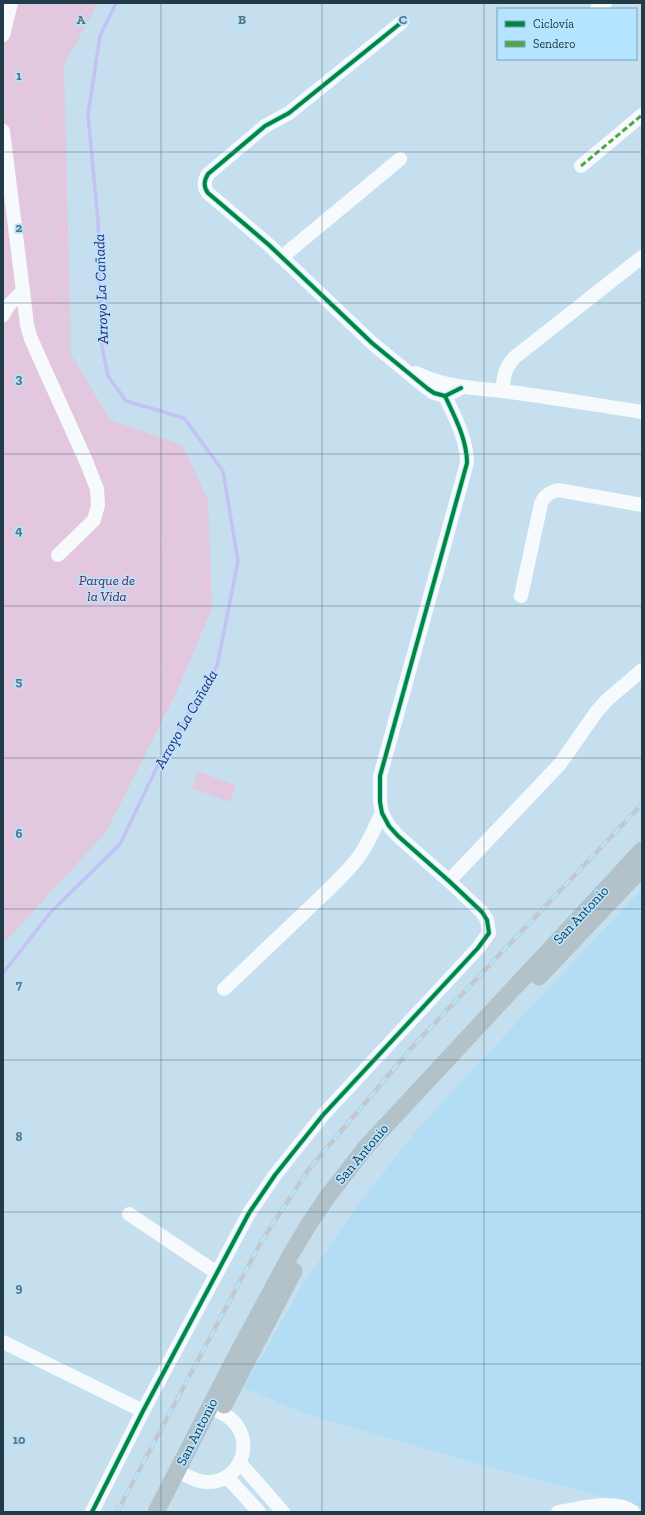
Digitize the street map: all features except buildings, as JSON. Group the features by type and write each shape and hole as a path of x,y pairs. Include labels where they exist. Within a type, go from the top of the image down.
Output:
{"main road":[{"name":"San Antonio","path":"215,1410 270,1290 309,1224 346,1171 366,1147 642,850"},
{"name":"San Antonio","path":"156,1512 182,1473 215,1410 300,1260 323,1221 345,1190 392,1134 642,868"},
{"name":"San Antonio","path":"168,1512 182,1473"}],"street":[{"path":"3,35 11,3"},
{"path":"402,22 289,113 265,126 208,174 204,181 205,188 208,193 282,257 372,343 434,393 445,396 461,388"},
{"path":"581,166 642,114"},
{"path":"3,131 27,325 31,339 86,461 96,489 98,505 94,520 58,555"},
{"path":"282,257 400,159"},
{"path":"502,391 508,364 515,357 642,257"},
{"path":"3,315 8,306 22,291"},
{"path":"396,362 426,378 461,388 502,391 642,412"},
{"path":"92,1512 143,1411 249,1213 274,1175 323,1115 485,940 489,933 487,920 482,912 398,836 382,813 380,802 380,776 467,463 465,444 445,396"},
{"path":"520,596 541,504 543,499 548,494 558,490 642,505"},
{"path":"449,881 560,764 597,711 608,699 642,670"},
{"path":"224,990 342,876 360,855 370,839 382,813"},
{"path":"129,1214 217,1273"},
{"path":"3,1342 143,1411"},
{"path":"182,1473 199,1481 216,1482 227,1477 240,1463 244,1448 241,1433 233,1420 215,1410"},
{"path":"240,1463 282,1512"},
{"path":"227,1477 259,1512"},
{"path":"558,1512 612,1504 622,1506 633,1512"}],"path":[{"path":"3,888 23,877 74,860 84,852 99,832 145,728 148,717 147,705 162,662 185,636 194,619 196,570 192,561 188,556 153,535 148,530 135,493 125,477 88,432 79,411 58,270 55,269 31,102 32,92 39,82 54,70 65,56 94,3"}],"shaded area":[{"path":"642,889 642,1507 461,1459 306,1414 244,1388 303,1284 359,1204 419,1127"}],"green space":[{"name":"Parque de la Vida","path":"3,3 98,3 64,65 71,354 110,420 182,445 208,500 212,608 176,693 106,832 3,944"},
{"path":"198,771 236,786 230,802 192,788"}],"waterway":[{"name":"Arroyo La Cañada","path":"3,973 51,912 120,844 157,767 217,666 238,561 223,471 184,418 126,401 108,376 101,342 98,221 88,115 100,36 116,3"}],"railway":[{"path":"117,1512 261,1242 309,1169 415,1044 642,804"}],"marked path":[{"path":"581,166 642,115"}],"cycle path":[{"path":"402,22 289,113 265,126 208,174 205,181 205,186 208,193 269,245 372,343 428,389 434,393 445,396 461,388"},
{"path":"92,1512 143,1411 249,1213 275,1175 323,1115 478,948 489,933 487,920 482,912 398,836 389,826 382,813 380,802 380,776 467,463 463,437 445,396"}]}
